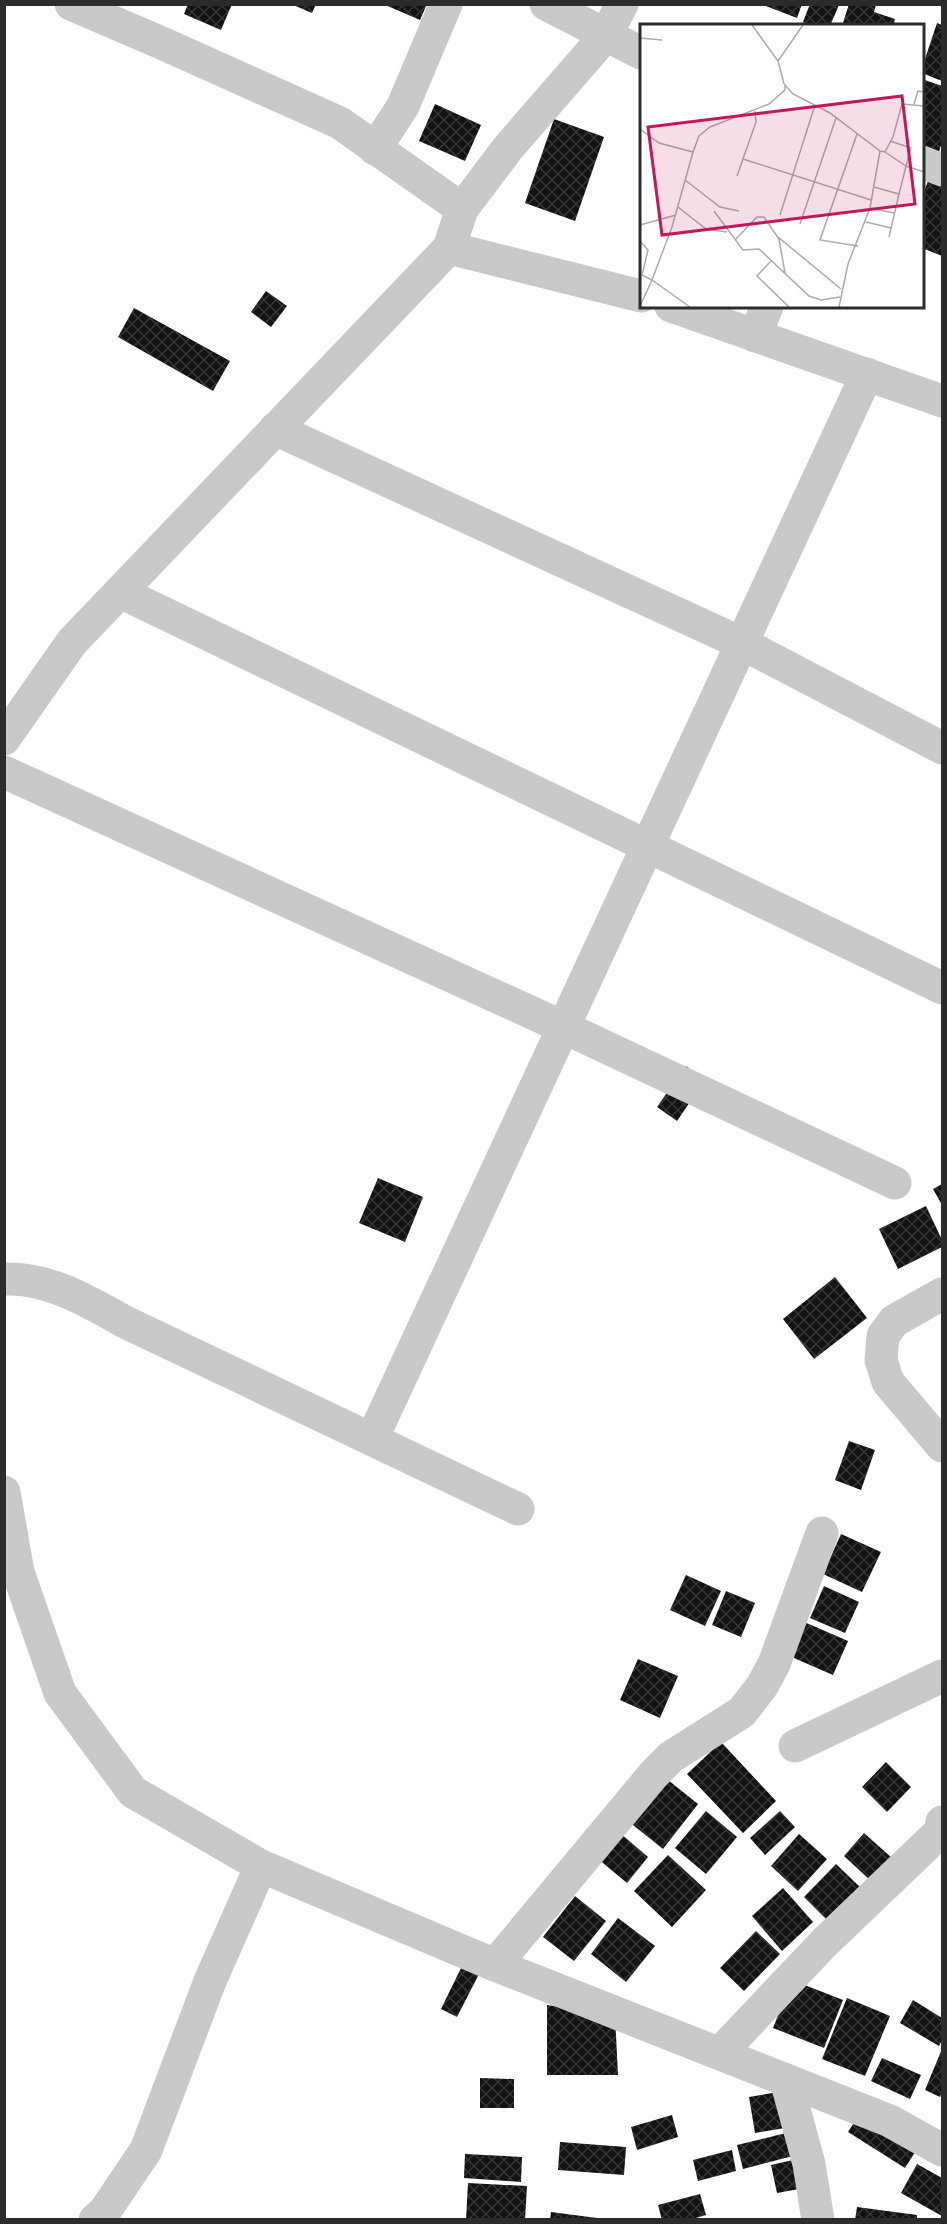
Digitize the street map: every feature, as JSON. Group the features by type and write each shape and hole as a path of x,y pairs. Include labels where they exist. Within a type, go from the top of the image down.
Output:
{"street":[{"path":"70,4 340,123 462,209"},
{"path":"375,149 403,106 446,4"},
{"path":"546,4 640,52"},
{"path":"4,739 72,642 449,248 462,209 508,148 606,35 622,4"},
{"path":"923,163 942,170"},
{"path":"449,248 640,296"},
{"path":"677,308 867,374 940,391"},
{"path":"755,336 765,308"},
{"path":"372,1439 867,374"},
{"path":"275,429 741,643 942,747"},
{"path":"120,592 942,987"},
{"path":"4,772 563,1027 895,1183"},
{"path":"4,1279 18,1278 69,1292 124,1322 518,1509"},
{"path":"942,1294 894,1321 883,1336 881,1360 888,1382 942,1446"},
{"path":"4,1492 18,1572 60,1693 133,1792 261,1866 495,1965 890,2121 942,2150"},
{"path":"495,1965 654,1774 671,1757 742,1712 762,1686 774,1664 822,1533"},
{"path":"795,1746 942,1676"},
{"path":"720,2053 824,1943 940,1832 942,1822"},
{"path":"95,2220 105,2211 146,2150 210,1981 261,1866"},
{"path":"786,2079 809,2164 818,2220"}],"building":[{"path":"188,4 232,4 221,30 184,14"},
{"path":"291,4 316,4 312,13"},
{"path":"383,4 427,4 420,20"},
{"path":"761,4 802,4 797,18"},
{"path":"810,4 839,5 831,24 803,22"},
{"path":"849,4 876,4 874,12 895,19 894,24 843,24"},
{"path":"937,23 942,25 942,81 923,73 923,65"},
{"path":"923,79 942,86 942,142 938,155 923,149"},
{"path":"435,104 481,125 465,161 419,141"},
{"path":"554,119 604,137 575,221 525,203"},
{"path":"930,175 942,180 942,256 923,248 923,195"},
{"path":"266,291 287,306 271,327 251,312"},
{"path":"134,308 230,361 213,391 118,337"},
{"path":"686,1066 705,1080 677,1121 657,1107"},
{"path":"378,1178 423,1197 405,1242 359,1223"},
{"path":"942,1184 942,1205 933,1189"},
{"path":"926,1206 942,1240 942,1247 898,1269 879,1229"},
{"path":"835,1277 867,1318 814,1359 783,1319"},
{"path":"849,1441 875,1450 861,1490 835,1480"},
{"path":"841,1534 881,1552 862,1592 823,1574"},
{"path":"686,1575 721,1591 705,1626 670,1610"},
{"path":"824,1586 859,1602 845,1633 810,1618"},
{"path":"726,1591 755,1603 741,1637 712,1625"},
{"path":"802,1621 848,1641 833,1675 787,1655"},
{"path":"638,1659 678,1676 660,1718 620,1700"},
{"path":"721,1742 776,1801 743,1833 687,1774"},
{"path":"886,1762 911,1787 887,1812 862,1787"},
{"path":"663,1776 698,1804 663,1849 628,1821"},
{"path":"706,1811 737,1837 706,1874 675,1848"},
{"path":"780,1811 795,1827 765,1855 750,1838"},
{"path":"620,1833 648,1857 627,1883 598,1859"},
{"path":"864,1833 892,1858 871,1881 844,1856"},
{"path":"799,1834 827,1859 798,1891 771,1866"},
{"path":"668,1855 706,1890 672,1927 634,1891"},
{"path":"836,1864 861,1888 828,1921 804,1897"},
{"path":"783,1888 813,1922 782,1951 752,1916"},
{"path":"575,1896 606,1921 574,1961 543,1937"},
{"path":"618,1918 655,1946 626,1982 591,1954"},
{"path":"756,1931 780,1954 744,1991 720,1968"},
{"path":"462,1966 479,1974 457,2017 441,2009"},
{"path":"792,1980 843,2000 824,2048 773,2028"},
{"path":"847,1998 890,2016 865,2076 822,2059"},
{"path":"913,2000 942,2018 942,2040 939,2046 900,2023"},
{"path":"547,2005 615,2015 618,2075 547,2075"},
{"path":"942,2049 942,2092 940,2097 925,2090"},
{"path":"882,2058 921,2075 910,2099 871,2081"},
{"path":"480,2078 514,2079 514,2108 480,2108"},
{"path":"778,2092 785,2128 755,2133 749,2097"},
{"path":"867,2102 924,2138 905,2168 848,2132"},
{"path":"672,2115 678,2137 637,2150 631,2127"},
{"path":"786,2133 793,2156 743,2169 737,2145"},
{"path":"560,2142 626,2147 624,2175 558,2170"},
{"path":"732,2150 736,2171 698,2181 693,2160"},
{"path":"465,2154 522,2157 521,2182 464,2178"},
{"path":"793,2160 799,2189 777,2193 771,2165"},
{"path":"917,2164 942,2178 942,2216 901,2193"},
{"path":"468,2183 527,2186 525,2220 466,2220"},
{"path":"700,2194 706,2215 689,2220 662,2220 658,2205"},
{"path":"857,2207 917,2215 917,2220 855,2220"},
{"path":"551,2212 597,2218 597,2220 550,2220"}]}
